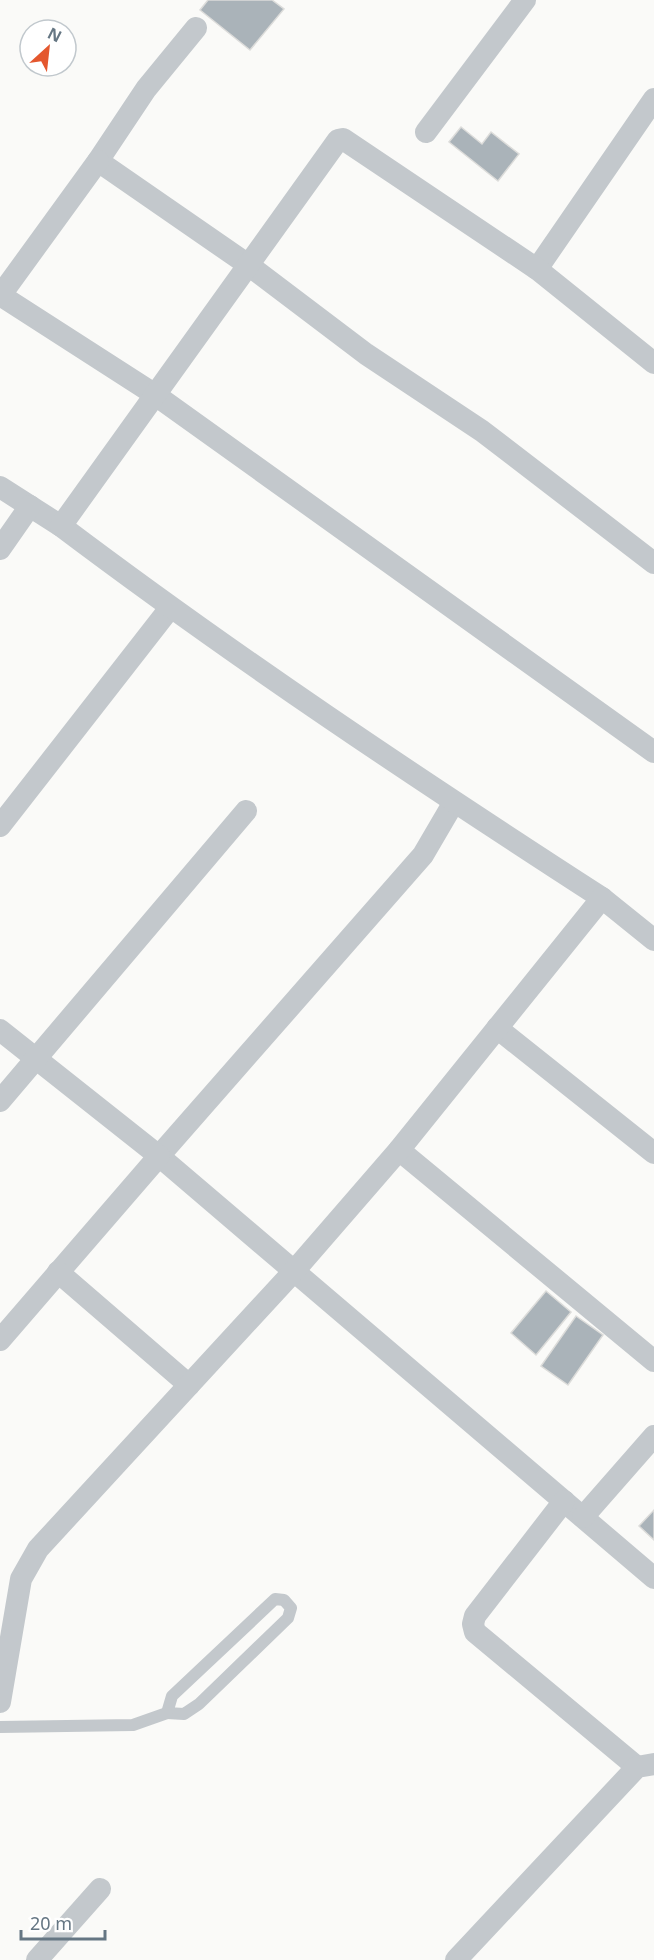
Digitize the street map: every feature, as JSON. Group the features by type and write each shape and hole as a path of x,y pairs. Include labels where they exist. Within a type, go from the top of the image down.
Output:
{"street":[{"path":"426,132 525,0"},
{"path":"196,28 146,89 98,161 0,296 154,394 654,752"},
{"path":"537,269 654,99"},
{"path":"61,526 315,170 338,141 343,139 537,269 654,363"},
{"path":"98,161 247,264 366,354 482,431 654,563"},
{"path":"0,487 61,526 170,608 454,802 602,898 654,940"},
{"path":"0,549 30,506"},
{"path":"0,826 170,608"},
{"path":"0,1340 423,855 454,802"},
{"path":"0,1101 246,811"},
{"path":"0,1702 21,1579 38,1549 295,1270 399,1150 602,898"},
{"path":"497,1028 654,1153"},
{"path":"0,1030 159,1156 654,1578"},
{"path":"399,1150 654,1361"},
{"path":"58,1272 189,1385"},
{"path":"583,1517 654,1436"},
{"path":"456,1960 645,1766 476,1632 473,1624 475,1616 564,1501"},
{"path":"37,1960 100,1889"}],"lane":[{"path":"0,1727 133,1725 167,1713 184,1714 199,1704 288,1618 291,1608 284,1600 275,1599 268,1604 172,1696 167,1713"}],"building":[{"path":"208,0 272,0 284,9 250,50 200,10"},
{"path":"461,127 482,144 491,132 519,154 498,181 449,142"},
{"path":"546,1291 571,1312 536,1355 511,1333"},
{"path":"576,1316 603,1335 568,1385 541,1366"},
{"path":"654,1510 654,1540 639,1526"}]}
